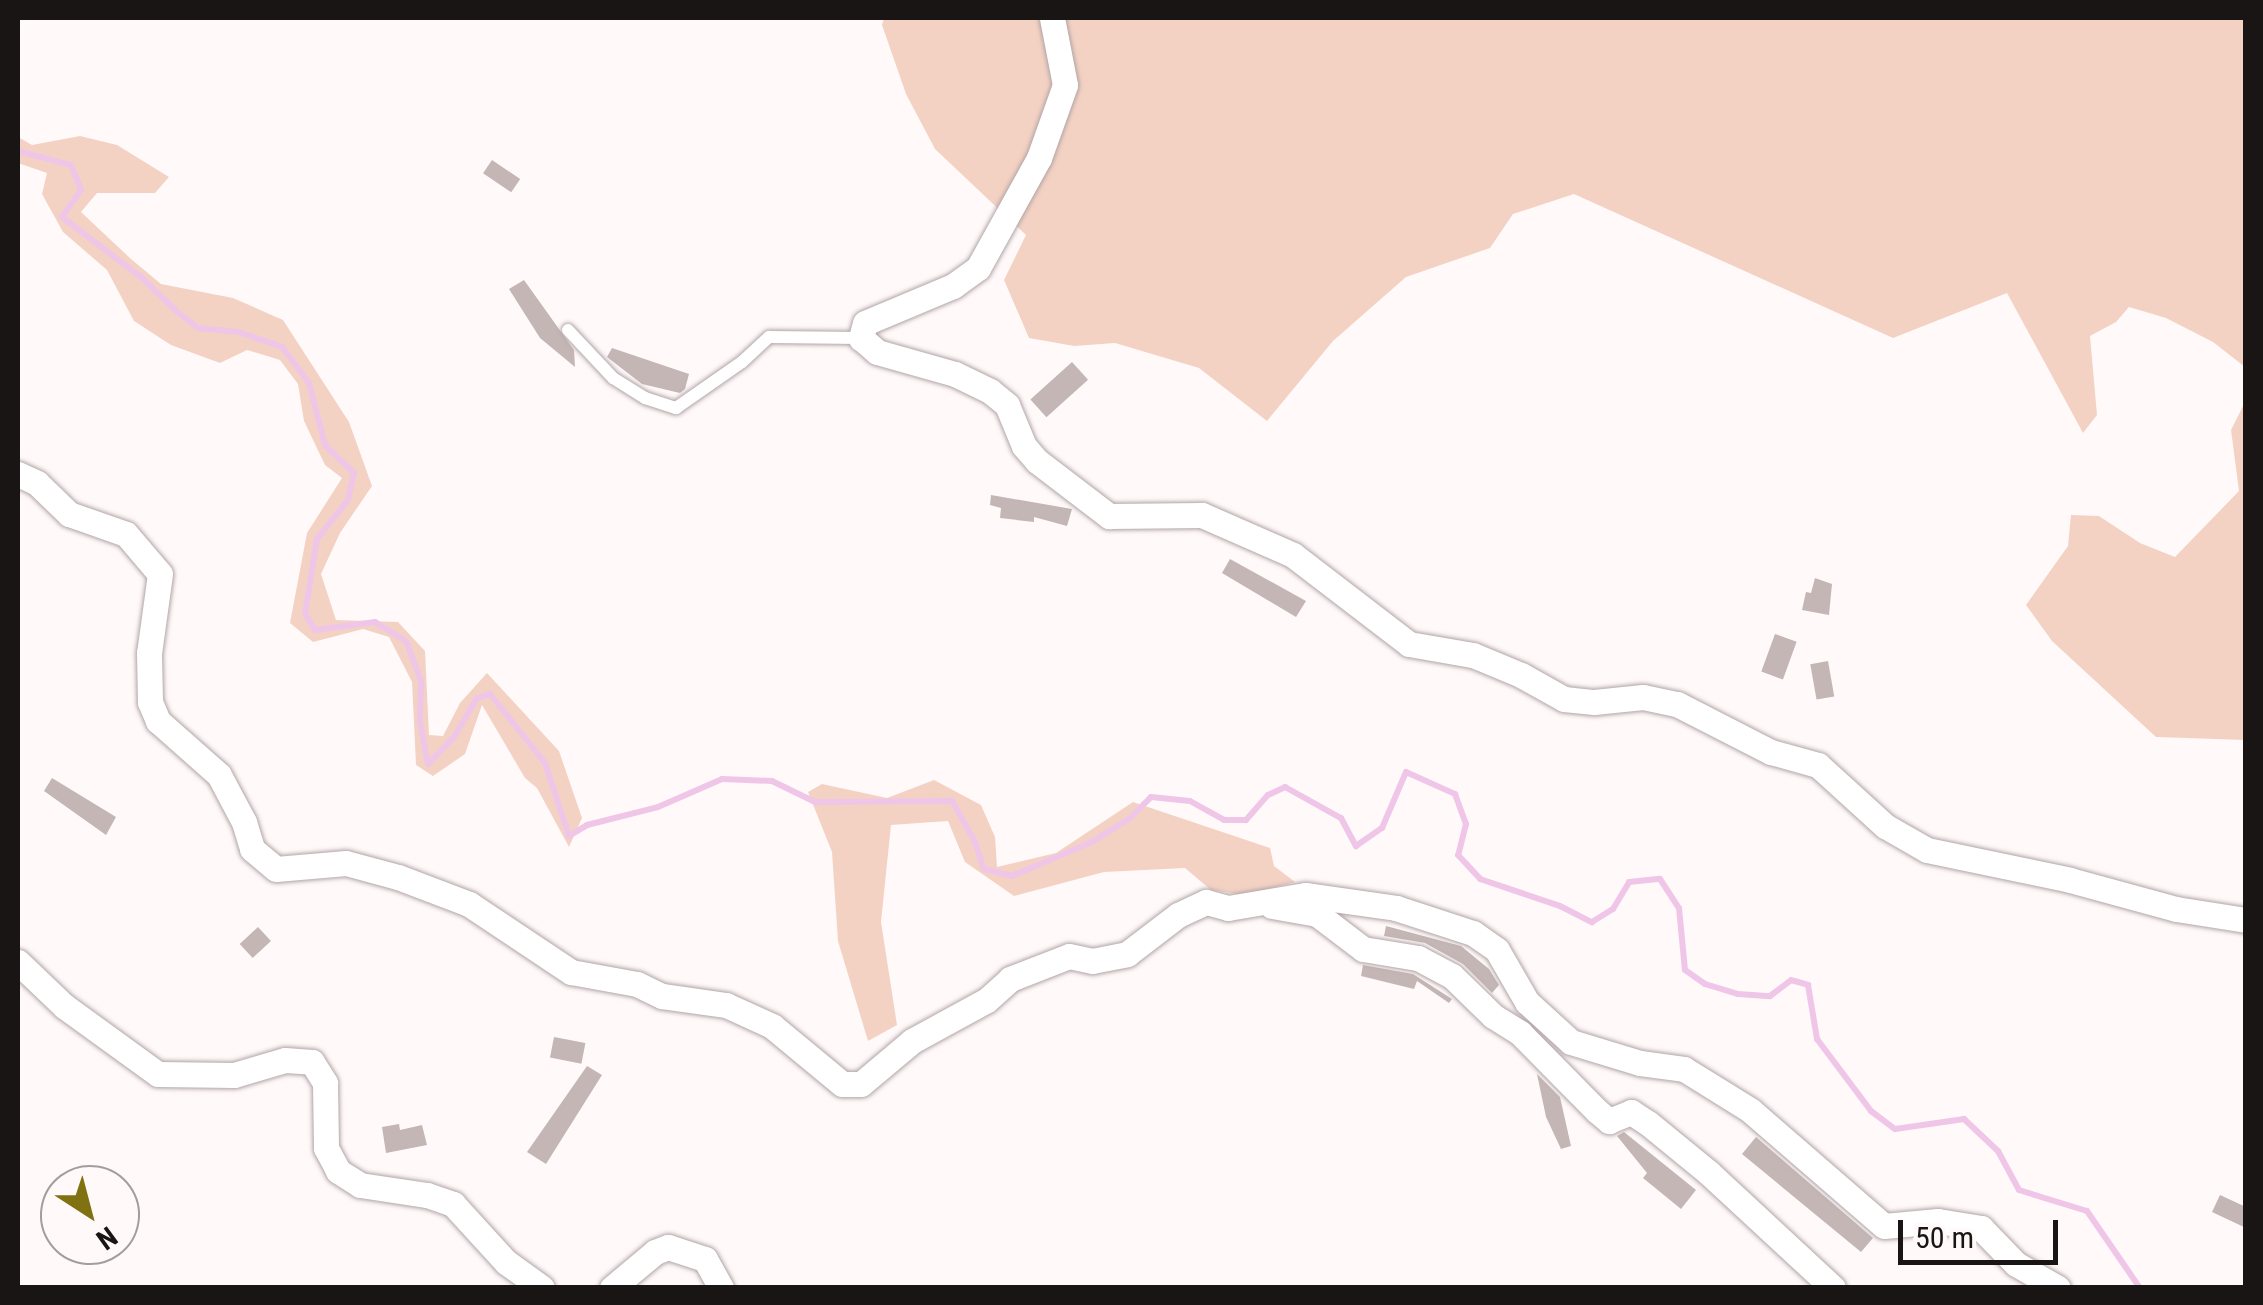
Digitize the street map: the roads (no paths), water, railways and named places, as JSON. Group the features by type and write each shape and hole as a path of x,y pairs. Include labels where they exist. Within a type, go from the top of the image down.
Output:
{"street":[{"path":"1052,18 1065,85 1039,158 978,268 953,286 865,323 861,338 877,352 955,374 990,391 1006,405 1024,446 1036,461 1086,494 1109,516 1142,519 1178,513 1214,520 1293,555 1409,644 1473,655 1522,674 1564,699 1594,702 1642,697 1677,704 1770,752 1818,765 1885,826 1926,850 2053,876 2176,909 2246,920"},
{"path":"18,474 37,482 69,514 126,534 160,574 149,654 150,702 158,721 219,775 244,822 252,849 276,870 346,863 411,882 469,904 572,972 637,984 662,996 726,1006 772,1026 842,1084 861,1084 912,1041 987,1000 1010,978 1069,956 1092,960 1127,954 1178,914 1206,902 1228,908 1305,894 1396,908 1472,933 1496,950 1526,1002 1571,1042 1640,1062 1684,1069 1750,1110 1884,1226 1938,1221 1981,1228 2016,1264 2058,1288"},
{"path":"1265,904 1318,914 1363,950 1418,958 1452,976 1494,1016 1520,1033 1596,1111 1609,1121 1631,1112 1648,1123 1710,1172 1834,1288"},
{"path":"18,962 64,1006 158,1074 234,1075 286,1060 312,1062 326,1084 326,1148 338,1171 360,1185 427,1195 453,1204 506,1262 542,1288"},
{"path":"612,1288 655,1252 668,1247 705,1259 721,1288"}],"lane":[{"path":"568,330 613,378 645,398 676,408 742,362 768,336 861,338"}],"waterway":[{"path":"18,151 71,165 81,190 62,217 142,278 176,311 198,328 239,332 282,347 309,383 325,445 354,473 348,500 317,539 305,614 315,630 375,622 406,641 421,681 420,721 428,764 454,737 477,698 490,694 545,763 569,836 587,825 658,807 722,779 772,781 815,802 952,801 975,842 984,869 1012,876 1092,842 1129,819 1151,797 1190,801 1224,820 1246,820 1268,795 1285,787 1341,818 1356,846 1382,828 1406,772 1455,794 1466,824 1458,855 1480,879 1560,906 1592,922 1613,909 1629,882 1660,879 1679,908 1685,970 1705,984 1738,994 1770,996 1791,980 1808,985 1817,1039 1871,1111 1895,1129 1964,1119 1998,1151 2019,1190 2087,1211 2140,1288"}]}
